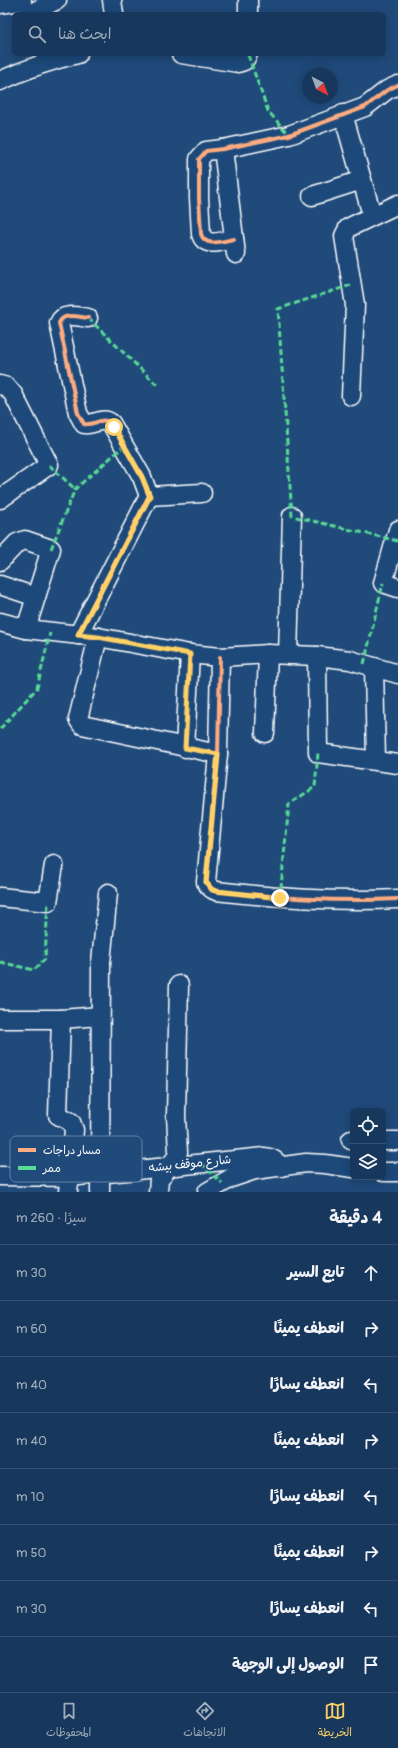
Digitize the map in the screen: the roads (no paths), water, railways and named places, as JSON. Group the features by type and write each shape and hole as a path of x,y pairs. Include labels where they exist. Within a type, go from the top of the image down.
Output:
{"street":[{"path":"0,4 24,7 57,0"},
{"path":"112,0 114,12"},
{"path":"248,0 248,12"},
{"path":"0,81 27,61 63,56"},
{"path":"194,56 238,63 244,61 247,56"},
{"path":"223,149 235,246 206,242 201,234 199,159 206,151 223,149 289,135 365,106 387,90 398,85"},
{"path":"343,114 372,215"},
{"path":"312,196 362,180"},
{"path":"351,396 355,305 344,236 348,228 372,215 398,204"},
{"path":"88,318 66,316 62,318 59,323 78,413 84,424 103,420 111,423 138,470 150,496"},
{"path":"0,385 7,387 12,394 49,465 0,499"},
{"path":"150,496 202,493"},
{"path":"78,635 150,496"},
{"path":"288,655 292,516"},
{"path":"398,530 383,583 398,588"},
{"path":"0,560 17,543 25,540 51,550 26,629"},
{"path":"0,586 36,597"},
{"path":"0,622 26,629 98,637 190,654 220,657 268,654 317,656 350,660 398,674"},
{"path":"98,637 78,719 82,726 218,754"},
{"path":"185,748 190,654"},
{"path":"265,733 268,654"},
{"path":"317,656 318,753 398,764"},
{"path":"220,657 218,754 206,882 212,890 280,898 335,900 398,899"},
{"path":"374,666 376,760"},
{"path":"0,897 48,902 54,865"},
{"path":"99,1136 102,944 108,893"},
{"path":"158,1192 159,1178 176,1158 178,1152 176,1116 179,986"},
{"path":"0,1019 61,1019 100,1016"},
{"path":"61,1019 57,1113 59,1117 71,1122 73,1125 72,1136"},
{"path":"386,1141 398,1141"},
{"name":"شارع موقف بيشه","path":"142,1169 264,1157 277,1161 281,1167"},
{"path":"207,1192 241,1174 281,1167 306,1163 350,1168"},
{"path":"386,1172 398,1172"},
{"name":"شارع موقف بيشه","path":"0,1176 10,1177"},
{"name":"شارع موقف بيشه","path":"52,1182 69,1184"},
{"path":"99,1182 100,1192"}]}
